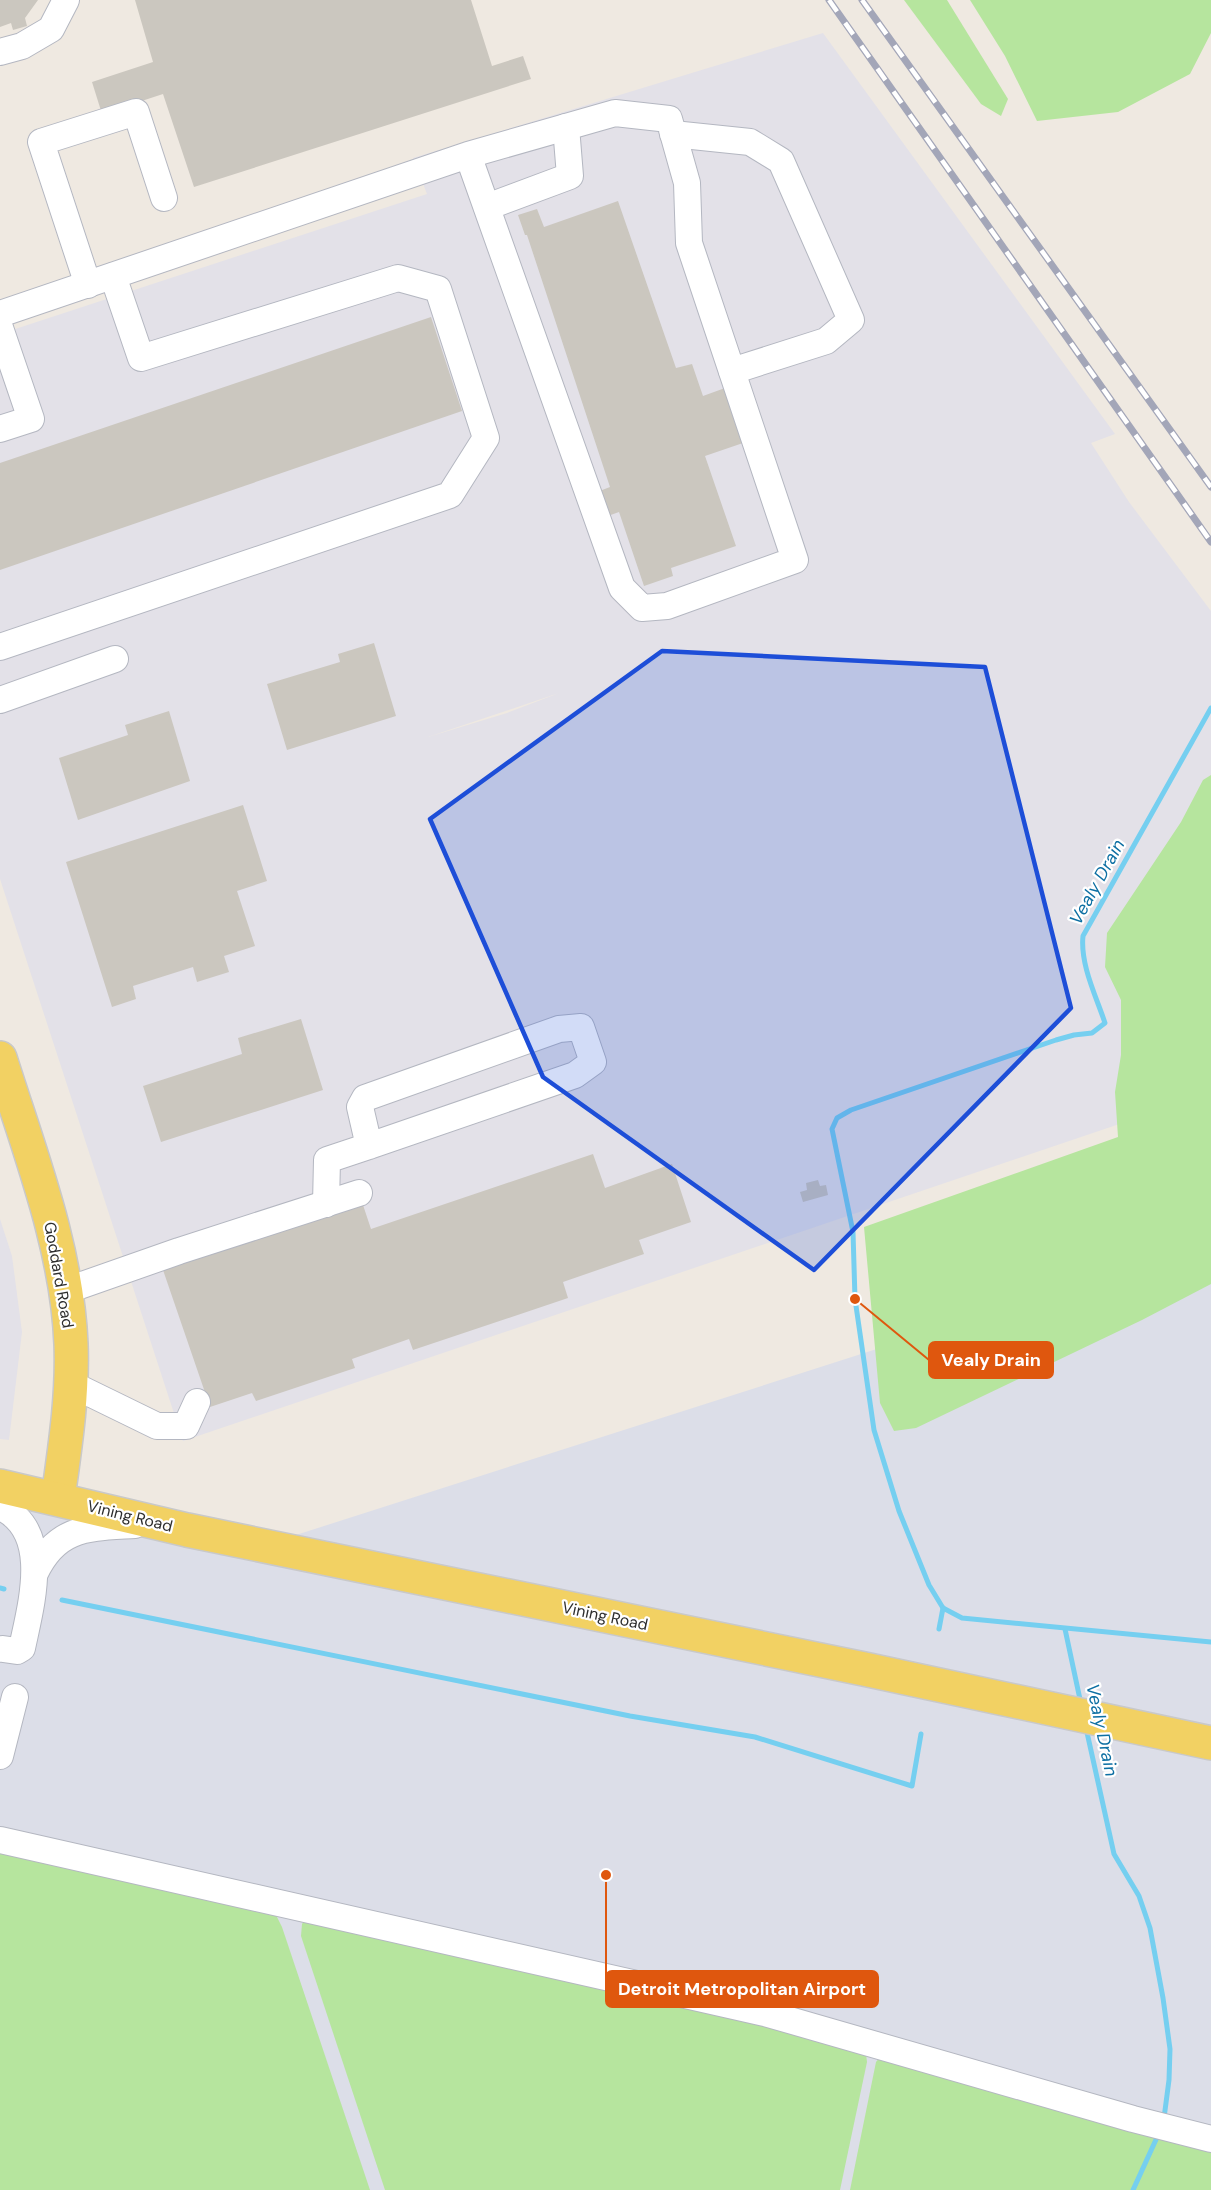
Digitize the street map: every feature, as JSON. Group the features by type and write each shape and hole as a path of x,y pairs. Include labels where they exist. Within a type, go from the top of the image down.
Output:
{"main road":[{"name":"Goddard Road","path":"2,1072 56,1239 65,1291 71,1343 71,1384 58,1498"},
{"name":"Vining Road","path":"0,1486 162,1524 1211,1743"}],"street":[{"path":"0,52 22,46 51,29 66,0"},
{"path":"87,285 41,142 136,112 164,198"},
{"path":"0,315 468,155 615,113 669,119 687,183 689,243 795,560 667,606 642,608 622,588 468,155"},
{"path":"487,207 570,176 566,127"},
{"path":"673,135 750,142 781,161 851,320 826,341 732,371"},
{"path":"0,647 450,495 486,438 438,289 398,278 141,358 113,276"},
{"path":"0,328 7,373 31,419 0,429"},
{"path":"0,700 114,659"},
{"path":"326,1204 327,1160 369,1146 575,1075 593,1062 581,1027 559,1029 366,1098 360,1107 369,1146"},
{"path":"65,1291 358,1193"},
{"path":"71,1384 156,1426 186,1426 197,1402"},
{"path":"0,1508 15,1516 29,1537 33,1548 35,1573 22,1648 17,1651 3,1649"},
{"path":"35,1573 50,1551 78,1530 162,1524"},
{"path":"0,1755 15,1697"},
{"path":"0,1840 765,2013 1133,2119 1207,2138"}],"highlighted area":[{"path":"662,651 985,667 1071,1008 814,1270 543,1077 430,819"}],"shaded area":[{"path":"823,33 1115,434 1091,443 1129,502 1211,611 1211,1093 183,1441 0,879 0,334 427,194 413,158","holes":["559,693 507,713 428,737"]},
{"path":"0,1219 12,1256 22,1332 9,1440 0,1439"},
{"path":"1211,1242 1211,2190 0,2190 0,1504 290,1560 296,1535"}],"green space":[{"path":"904,0 947,0 1008,99 1001,116 981,104"},
{"path":"970,0 1211,0 1211,33 1190,74 1118,112 1037,121 1005,56"},
{"path":"1211,775 1211,1284 1142,1320 916,1428 894,1431 880,1403 864,1227 1118,1137 1115,1092 1121,1055 1121,1000 1105,967 1107,933 1181,822 1203,780"},
{"path":"0,1850 272,1907 282,1927 370,2190 0,2190"},
{"path":"308,1915 865,2045 867,2062 840,2190 385,2190 301,1936 302,1924"},
{"path":"884,2052 1211,2141 1211,2190 850,2190 876,2062"}],"building":[{"path":"0,0 38,0 25,18 27,26 13,30 11,23 0,27"},
{"path":"135,0 471,0 492,66 523,56 531,79 194,187 163,94 102,114 92,82 153,62"},
{"path":"618,201 676,368 692,364 703,396 725,388 743,443 705,456 736,546 671,568 673,576 644,586 619,512 605,517 597,492 610,487 527,235 525,235 518,215 537,209 544,227"},
{"path":"431,317 462,411 0,570 0,463"},
{"path":"374,643 396,716 287,750 267,684 340,662 338,654"},
{"path":"169,711 190,781 78,820 59,758 128,735 125,725"},
{"path":"243,805 267,881 237,891 255,946 224,956 229,972 197,982 193,967 133,986 136,999 112,1007 66,862"},
{"path":"301,1019 323,1090 161,1142 143,1086 242,1054 238,1038"},
{"path":"593,1154 605,1188 672,1164 691,1222 639,1240 644,1254 563,1282 568,1298 413,1350 409,1339 352,1359 355,1368 256,1401 252,1393 210,1407 163,1270 362,1202 371,1229"},
{"path":"818,1180 820,1186 826,1185 828,1195 803,1202 800,1192 807,1190 806,1183"}],"waterway":[{"name":"Vealy Drain","path":"1211,708 1083,936 1086,969 1105,1023 1092,1033 1056,1040 851,1110 837,1118 832,1129 853,1232 855,1299 874,1430 899,1511 929,1585 943,1608 962,1618 1211,1642"},
{"path":"0,1588 4,1589"},
{"path":"62,1600 630,1716 755,1737 912,1786 921,1734"},
{"path":"939,1629 943,1608"},
{"name":"Vealy Drain","path":"1065,1629 1081,1704"},
{"name":"Vealy Drain","path":"1086,1728 1114,1854 1139,1896 1150,1928 1170,2049 1164,2118"},
{"name":"Vealy Drain","path":"1133,2190 1159,2133"}],"railway":[{"path":"829,0 1211,542"},
{"path":"862,0 1211,487"}],"place":[{"name":"Vealy Drain","path":"855,1299"},
{"name":"Detroit Metropolitan Airport","path":"606,1875"}]}
